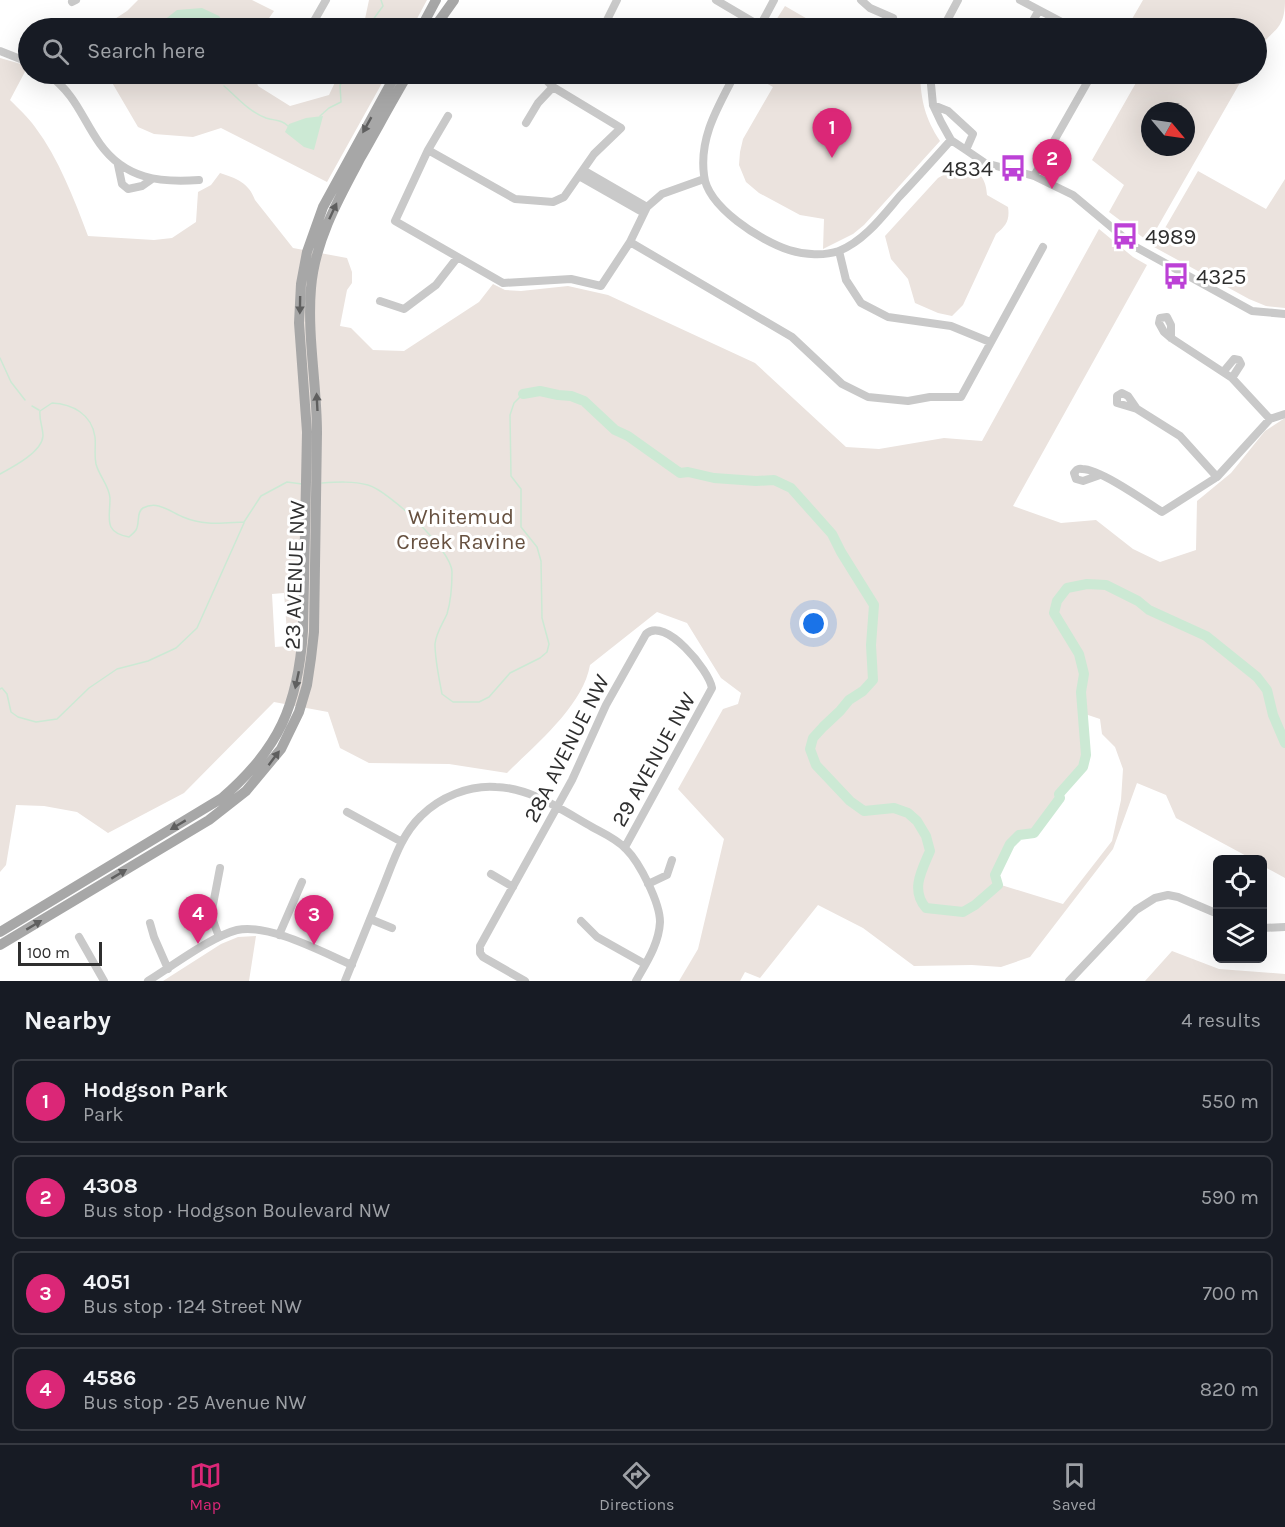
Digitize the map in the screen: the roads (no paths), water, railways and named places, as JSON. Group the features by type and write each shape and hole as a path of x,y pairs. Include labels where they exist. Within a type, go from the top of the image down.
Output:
{"main road":[{"path":"426,18 436,0"},
{"path":"441,18 454,0"},
{"name":"23 AVENUE NW","path":"312,460 299,323 301,284 306,252 322,207 390,84"},
{"name":"23 AVENUE NW","path":"0,932 222,798 239,783 262,756 280,729 289,710 297,682 303,631 317,407 310,324 311,285 317,254 332,212 402,84"},
{"name":"23 AVENUE NW","path":"0,945 209,820 246,791 281,749 299,712 307,685 311,658 314,632 310,516"}],"street":[{"path":"316,18 326,0"},
{"path":"608,18 617,0"},
{"path":"716,0 745,18"},
{"path":"764,18 774,0"},
{"path":"861,0 870,8 893,18"},
{"path":"948,18 958,0"},
{"path":"1020,0 1054,18"},
{"path":"1035,18 1039,10"},
{"path":"0,51 18,58"},
{"path":"59,84 73,97 100,145 118,165 152,179 171,182 200,180"},
{"path":"428,150 515,199 553,202 564,197 594,154 621,128 550,84"},
{"path":"730,84 710,122 703,151 704,178 722,210 746,227 789,250 806,254 839,251 865,235 951,140"},
{"path":"931,84 933,105 951,140 985,163 1034,176 1080,200 1134,246 1252,311 1285,314"},
{"path":"1034,176 1086,84"},
{"path":"526,123 538,103 553,87"},
{"path":"933,105 948,111 973,134 966,150"},
{"path":"448,116 428,150 395,220 503,283 571,279 601,286 630,242 645,210 662,194 704,178"},
{"path":"118,165 122,184 128,189 142,186 152,179"},
{"path":"581,173 645,210"},
{"path":"630,242 792,337 842,384 868,397 908,401 938,396 961,397 1043,246"},
{"path":"839,251 846,280 861,303 888,317 951,326 990,342"},
{"path":"380,302 404,309 436,285 457,258"},
{"path":"1171,338 1224,371 1270,419"},
{"path":"1224,371 1232,360 1239,360 1241,364 1232,378"},
{"path":"1137,409 1179,436 1217,477"},
{"path":"1100,475 1109,478 1162,512 1217,477 1270,419 1285,414"},
{"name":"28A AVENUE NW","path":"525,981 485,959 480,953 482,942 575,774 606,705 646,634 653,629 660,630 682,644 710,680 712,688"},
{"name":"29 AVENUE NW","path":"625,847 712,688"},
{"path":"345,981 402,842 413,824 429,809 446,798 463,791 489,787 516,789 533,795 625,847 633,857 657,905 660,922 657,940 636,981"},
{"path":"346,812 402,842"},
{"path":"648,884 667,875 672,860"},
{"path":"219,937 211,915 220,868"},
{"path":"490,874 513,886"},
{"path":"279,935 302,882"},
{"path":"1069,981 1136,910 1155,898 1178,897 1213,912"},
{"path":"370,919 393,928"},
{"path":"581,921 592,933 645,964"},
{"path":"150,922 168,969"},
{"path":"1267,928 1285,927"},
{"path":"148,981 219,937 237,930 251,929 279,935 352,965"},
{"path":"79,937 104,981"}],"waterway":[{"path":"374,18 383,6 381,0"},
{"path":"320,116 341,102 341,84"},
{"path":"224,86 254,112 288,126"},
{"path":"0,358 11,382 25,400"},
{"path":"523,394 540,391 571,396 584,401 615,430 628,436 680,473 688,472 714,478 774,480 791,488 832,534 874,605 871,645 873,680 863,691 849,700 823,727 813,738 810,749 816,765 850,801 864,811 894,808 908,813 917,821 926,836 930,851 918,887 921,901 926,908 963,912 998,885 995,875 1010,844 1019,835 1034,833 1060,798 1059,794 1083,767 1086,755 1081,692 1084,674 1079,654 1054,613 1057,601 1067,588 1087,584 1106,585 1138,601 1149,610 1206,636 1257,677 1267,690 1273,715 1285,743"},
{"path":"322,483 357,483 378,490 418,522 442,550 452,572 447,614 435,644 442,694 453,702 479,702 489,697 510,673 540,658 547,652 549,644 542,618 541,561 537,547 521,527 521,489 511,476 510,415 514,403 523,394"},
{"path":"0,474 38,448 43,436 40,411 52,403 74,408 90,422 95,437 96,464 110,498 110,524 115,532 121,535 129,537 137,527 141,510 154,505 198,522 244,522 261,496 287,482 302,484"},
{"path":"32,406 39,410"},
{"path":"0,689 2,688 7,694 11,712 18,717 36,722 57,719 89,688 117,669 148,661 176,648 197,628 244,523"}],"place":[{"name":"Hodgson Park","path":"832,158"},
{"name":"4834","path":"1013,168"},
{"name":"4308","path":"1052,189"},
{"name":"4989","path":"1125,236"},
{"name":"4325","path":"1176,276"},
{"name":"4586","path":"198,944"},
{"name":"4051","path":"314,945"}],"park label":[{"name":"Whitemud Creek Ravine","path":"461,528"}]}
